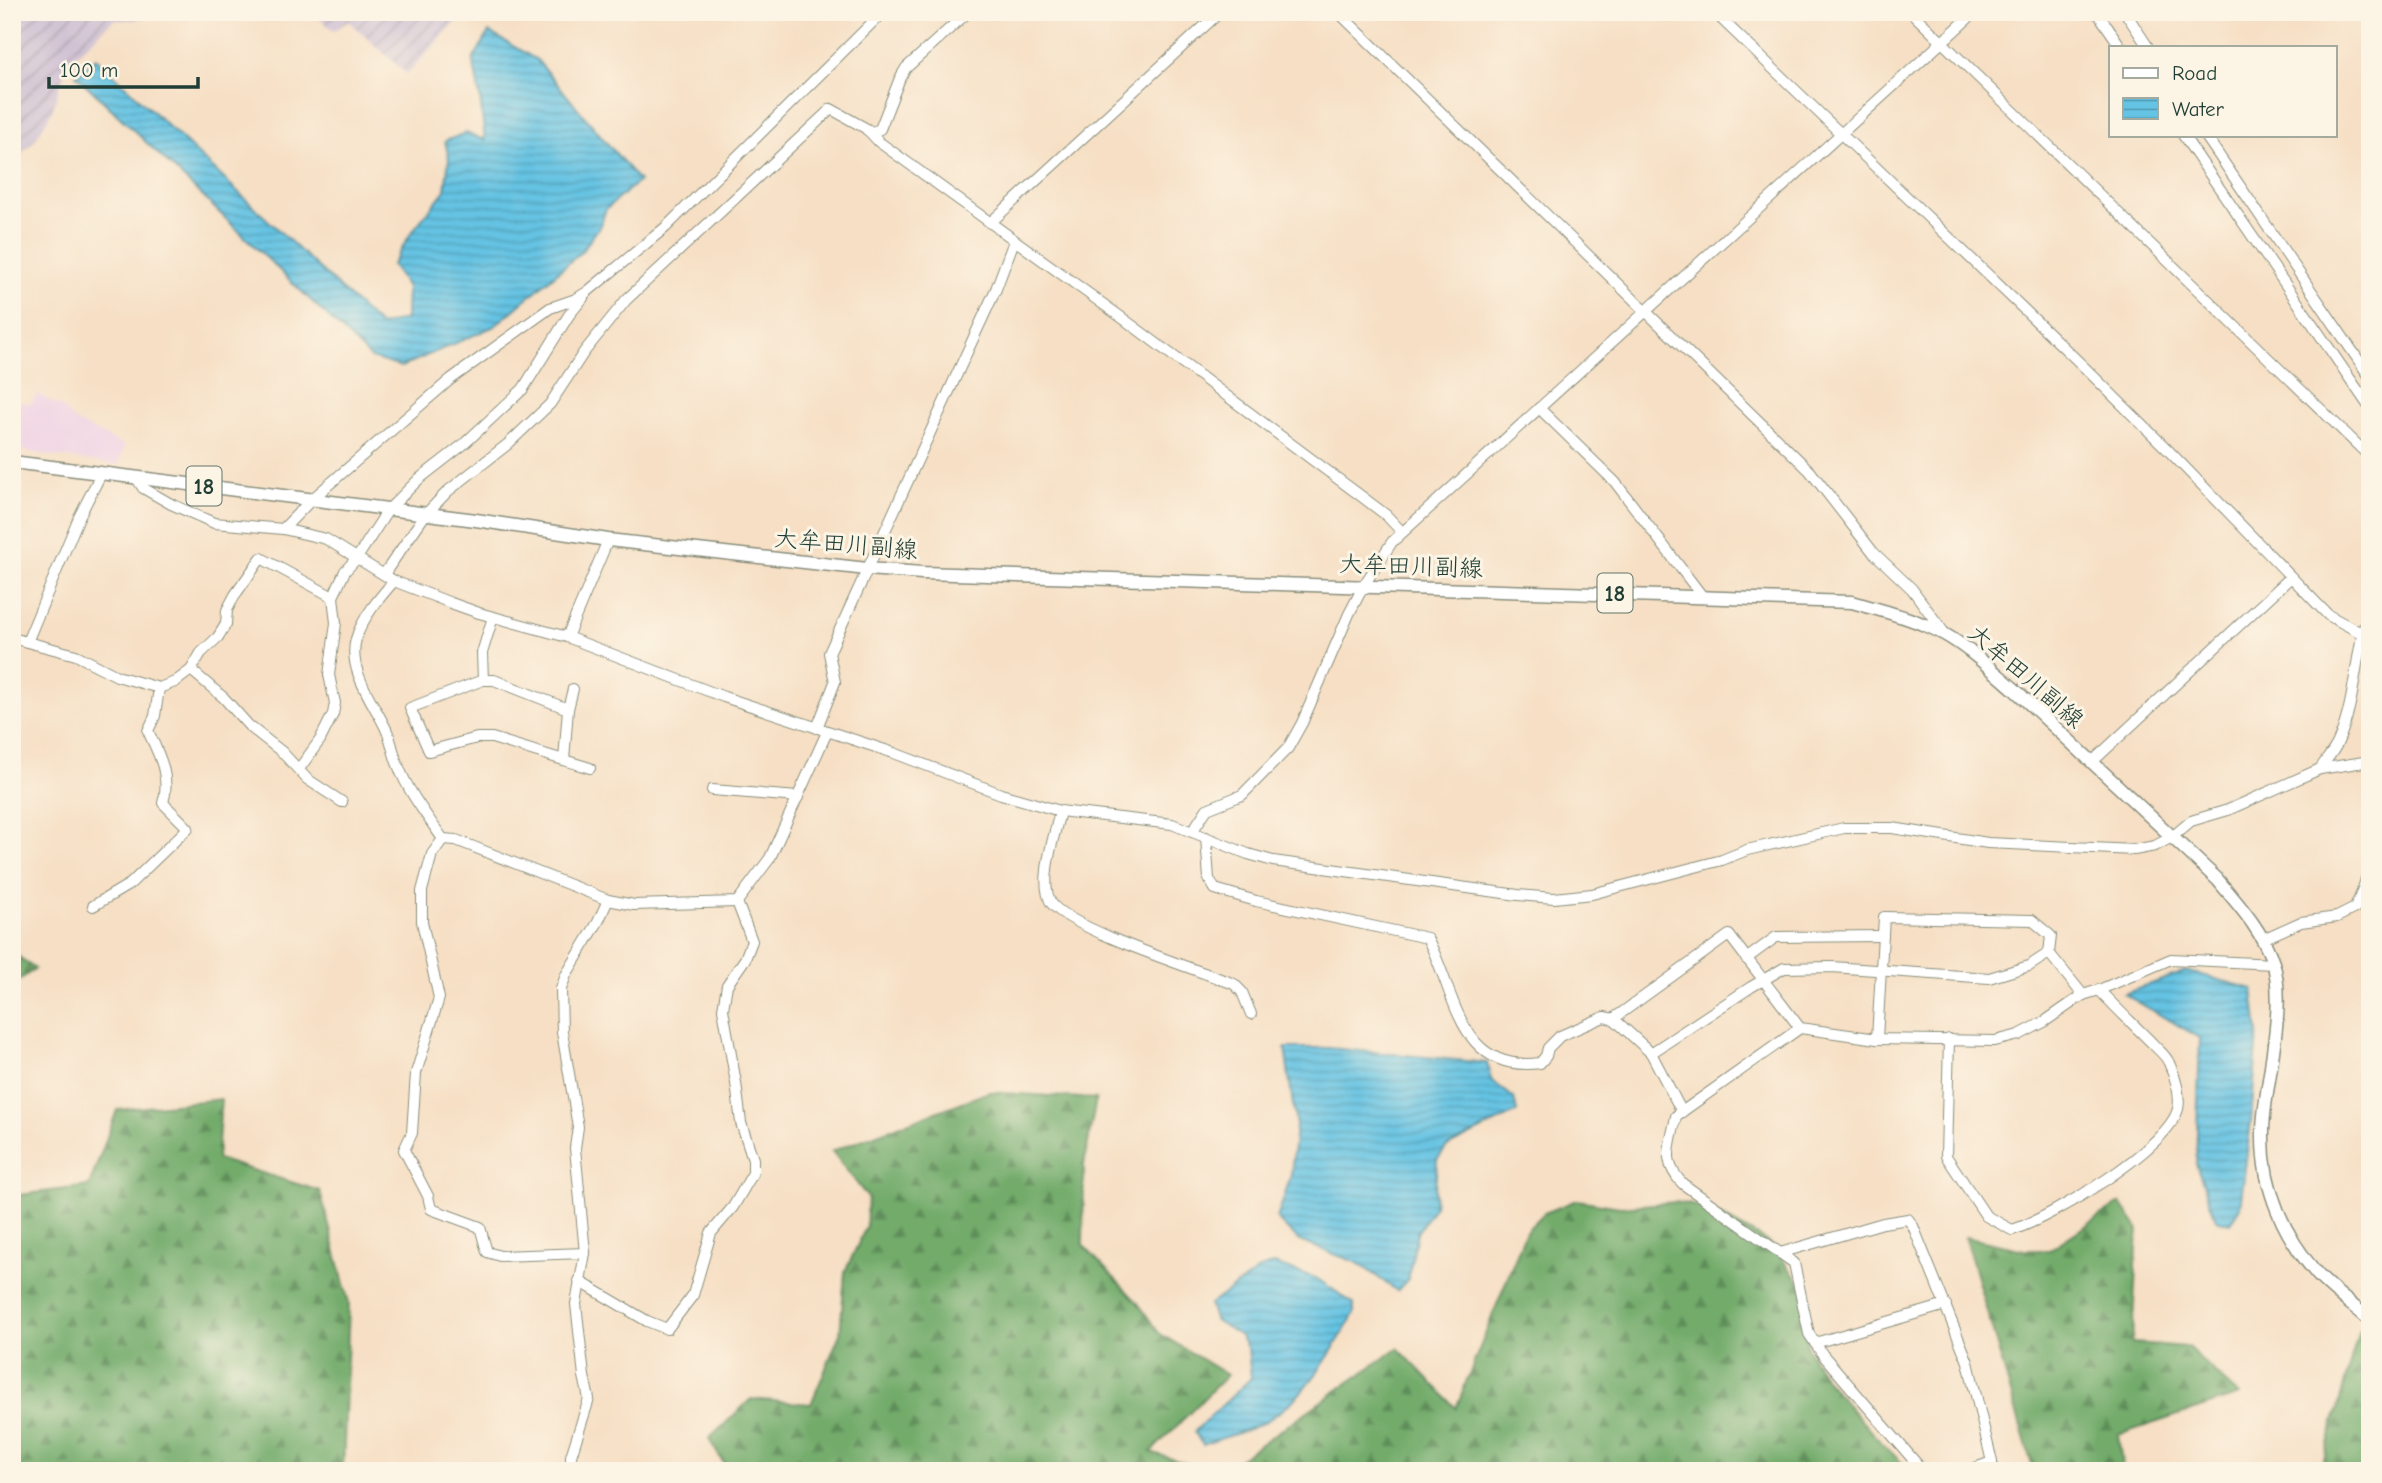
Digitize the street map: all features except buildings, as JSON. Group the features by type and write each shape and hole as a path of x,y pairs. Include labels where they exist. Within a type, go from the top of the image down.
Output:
{"main road":[{"name":"大牟田川副線","path":"12,462 476,520 608,540 867,569 922,573 1852,602 1901,616 1945,635 1978,658 2217,879 2244,910 2263,939 2274,964 2277,982 2276,1028 2263,1136 2264,1172 2276,1208 2292,1242 2319,1276 2370,1320"}],"street":[{"path":"283,529 311,500 451,379 550,307 576,299 587,292 666,228 883,12"},
{"path":"384,574 422,515 508,444 550,404 584,352 626,300 831,109 872,132 880,129 906,68 968,12"},
{"path":"990,223 1220,12"},
{"path":"1338,12 1810,471 1873,552 1912,589 1945,635"},
{"path":"1714,12 2093,375 2328,615 2361,633"},
{"path":"1911,12 2370,457"},
{"path":"1192,832 1208,809 1242,795 1288,748 1302,723 1364,585 1402,531 1975,12"},
{"path":"2097,12 2121,46"},
{"path":"2124,12 2147,46"},
{"path":"867,129 879,142 1361,495 1402,531"},
{"path":"2184,136 2370,408"},
{"path":"2206,136 2370,377"},
{"path":"737,902 770,858 798,797 822,730 835,682 829,653 996,289 1014,241"},
{"path":"299,769 320,740 333,714 335,703 330,675 336,623 333,597 345,571 419,479 464,444 523,389 569,315 587,292"},
{"path":"1539,408 1615,482 1702,596"},
{"path":"27,642 79,517 101,474"},
{"path":"136,477 143,488 214,523 283,529 326,539 394,581 493,617 567,637 724,697 894,753 1001,794 1060,811 1172,824 1273,861 1518,895 1572,897 1592,894 1722,860 1747,850 1844,828 1892,828 1988,844 2134,850 2155,846 2172,837 2191,821 2228,810 2320,769 2370,761"},
{"path":"567,637 608,540"},
{"path":"12,638 76,655 117,676 159,688 175,682 191,670 201,653 218,638 226,624 227,610 234,595 261,558 333,597"},
{"path":"2092,762 2291,577"},
{"path":"394,581 365,621 356,640 355,656 360,679 388,733 398,766 420,806 443,839"},
{"path":"2320,769 2338,744 2350,707 2361,633 2370,609"},
{"path":"483,680 482,653 493,617"},
{"path":"191,670 224,698 249,726 282,752 307,779 342,802"},
{"path":"568,709 494,680 483,680 410,708 429,751 485,738 590,768"},
{"path":"93,906 130,884 188,828 163,803 166,794 165,774 148,731 155,716 159,688"},
{"path":"564,760 568,709 573,689"},
{"path":"712,790 798,797"},
{"path":"1060,811 1045,878 1050,901 1070,920 1234,984 1242,992 1251,1014"},
{"path":"1206,837 1209,879 1215,890 1427,938 1462,1024 1482,1049 1498,1059 1524,1065 1540,1063 1548,1048 1560,1036 1604,1017 1613,1019 1651,1053 1682,1112"},
{"path":"443,839 456,840 495,854 608,900 634,905 737,902"},
{"path":"443,839 432,854 422,891 422,922 439,998 416,1073 412,1133 404,1150 428,1196 431,1209 480,1227 487,1252 500,1256 585,1253"},
{"path":"2263,939 2301,922 2337,917 2355,908 2370,866"},
{"path":"571,1471 571,1456 589,1398 583,1376 576,1304 585,1253 575,1148 579,1127 562,1032 561,989 566,975 608,900"},
{"path":"579,1281 667,1329 693,1295 711,1233 733,1207 753,1173 753,1159 741,1124 723,1009 727,985 745,958 752,941 737,902"},
{"path":"1877,1039 1884,917 2032,920 2051,936 2049,953 2083,995"},
{"path":"1613,1019 1729,935 1762,982 1800,1028 1877,1039 1995,1041 2019,1035 2044,1022 2083,995 2171,959 2274,964"},
{"path":"1746,958 1776,937 1883,936"},
{"path":"1651,1053 1784,968 1832,967 1989,978 2029,966 2049,953"},
{"path":"1949,1039 1946,1156 1986,1216 2012,1230 2041,1219 2087,1192 2137,1157 2168,1126 2178,1109 2177,1084 2168,1060 2099,990"},
{"path":"1800,1028 1676,1116 1668,1160 1673,1174 1683,1184 1794,1263 1809,1334 1823,1355 1923,1471"},
{"path":"1780,1253 1883,1223 1908,1219 1968,1362 1992,1462 1967,1471"},
{"path":"1815,1343 1946,1305"}],"shaded area":[{"path":"12,12 146,12 136,20 113,20 67,64 52,111 35,140 12,162"},
{"path":"312,12 465,12 407,74 348,21 334,31"},
{"path":"37,394 62,407 73,420 125,446 118,465 12,448 12,402 14,399 30,404"}],"green space":[{"path":"12,952 35,969 12,985"},
{"path":"2370,1078 2370,1197 2360,1102"},
{"path":"989,1092 1096,1099 1084,1165 1083,1245 1137,1302 1159,1333 1227,1375 1151,1452 1208,1471 728,1471 709,1439 751,1399 811,1404 840,1334 845,1272 866,1227 868,1198 832,1151"},
{"path":"221,1099 217,1159 320,1191 349,1303 343,1471 12,1471 12,1196 89,1186 117,1110"},
{"path":"1577,1200 1620,1207 1676,1202 1708,1208 1771,1244 1806,1291 1807,1348 1826,1380 1872,1433 1910,1471 1222,1471 1398,1348 1456,1408 1526,1231 1544,1213"},
{"path":"2120,1203 2138,1228 2132,1343 2188,1347 2239,1395 2118,1435 2123,1471 2032,1471 1965,1237 2024,1250 2049,1250"},
{"path":"2359,1330 2370,1340 2370,1471 2304,1471 2323,1463"}],"water":[{"path":"489,32 537,60 639,181 606,209 600,226 581,252 495,326 401,367 371,358 76,75 96,58 380,326 406,319 407,287 392,265 411,233 445,190 449,158 445,141 466,133 485,140 473,60"},
{"path":"2186,971 2253,989 2258,1032 2251,1121 2240,1207 2231,1223 2216,1219 2196,1164 2200,1038 2124,994"},
{"path":"1285,1048 1330,1048 1487,1063 1491,1080 1514,1098 1517,1112 1447,1147 1437,1160 1434,1207 1417,1233 1408,1279 1397,1291 1358,1263 1299,1241 1277,1219 1291,1175 1296,1126"},
{"path":"1274,1264 1316,1278 1354,1304 1354,1314 1316,1374 1293,1401 1257,1426 1203,1445 1194,1432 1251,1378 1248,1349 1240,1336 1214,1319 1209,1305 1260,1269"}]}
